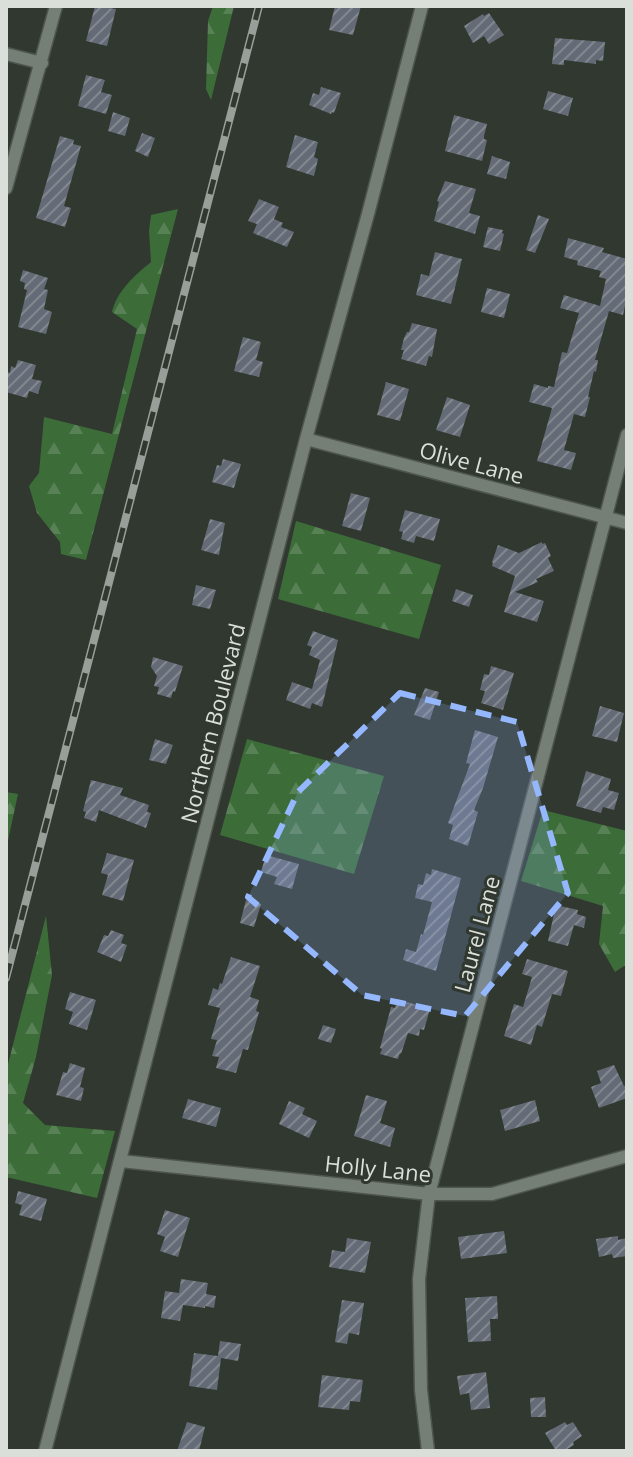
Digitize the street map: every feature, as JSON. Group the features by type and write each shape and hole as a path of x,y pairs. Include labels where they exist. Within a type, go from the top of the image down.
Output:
{"street":[{"path":"6,188 56,6"},
{"name":"Northern Boulevard","path":"45,1451 306,439 422,6"},
{"path":"6,54 42,63"},
{"name":"Laurel Lane","path":"428,1451 421,1390 419,1279 429,1194 627,435"},
{"name":"Olive Lane","path":"306,439 627,523"},
{"name":"Holly Lane","path":"121,1161 429,1194 492,1194 627,1156"}],"highlighted area":[{"path":"400,693 517,722 568,893 465,1016 362,995 248,897 298,792"}],"green space":[{"path":"213,6 234,6 211,100 206,89 208,21"},
{"path":"178,209 86,560 61,554 60,542 37,513 29,486 39,473 44,417 112,434 137,329 112,312 114,304 133,278 151,262 151,215"},
{"path":"296,521 441,565 419,639 278,599"},
{"path":"247,739 384,776 354,874 220,835"},
{"path":"6,792 18,794 6,850"},
{"path":"543,810 627,831 627,964 615,972 599,944 603,906 521,881"},
{"path":"46,916 52,975 36,1057 23,1103 45,1125 115,1131 97,1198 6,1177 6,1072"}],"building":[{"path":"95,6 116,9 107,46 86,41"},
{"path":"335,6 361,6 353,35 329,30"},
{"path":"489,13 504,35 489,44 484,36 473,43 464,26"},
{"path":"555,38 605,42 603,61 596,60 596,64 564,60 564,65 552,64"},
{"path":"86,75 105,80 101,92 112,95 106,114 78,106"},
{"path":"321,87 341,93 334,113 309,105 313,93 319,95"},
{"path":"548,91 573,98 568,116 543,109"},
{"path":"113,112 130,118 125,136 108,131"},
{"path":"454,115 487,124 482,161 445,151"},
{"path":"142,133 155,138 148,157 135,151"},
{"path":"295,135 318,142 314,176 286,167"},
{"path":"60,136 74,140 73,144 81,146 64,206 71,208 65,227 36,218"},
{"path":"492,156 510,162 506,179 487,174"},
{"path":"445,181 476,189 469,213 480,216 475,234 434,221 437,201"},
{"path":"259,199 279,207 274,219 283,223 281,227 294,232 287,247 253,233 257,224 248,221"},
{"path":"538,215 549,219 535,253 526,250"},
{"path":"488,227 503,230 500,251 483,247"},
{"path":"568,238 604,248 602,252 627,259 627,297 623,315 609,311 595,360 598,360 596,372 585,417 574,414 564,450 576,453 571,470 537,461 552,408 529,402 534,384 554,387 562,352 567,353 579,313 560,308 564,295 600,306 606,279 599,277 601,271 577,265 578,261 564,257"},
{"path":"435,252 462,259 451,304 416,295 421,274 429,276"},
{"path":"23,270 48,278 44,289 48,290 44,309 52,312 46,334 18,327 27,290 24,289 25,283 20,281"},
{"path":"487,288 510,294 504,318 481,312"},
{"path":"412,323 437,329 432,357 429,356 426,366 401,359 404,338"},
{"path":"243,337 261,342 256,360 263,362 259,377 234,371"},
{"path":"18,360 36,365 32,379 42,381 38,394 29,391 27,398 6,392 6,371 10,373 11,366 15,368"},
{"path":"386,382 409,389 400,421 377,415"},
{"path":"447,397 470,405 460,437 436,430"},
{"path":"223,459 241,464 234,488 212,482 217,465 221,466"},
{"path":"351,493 370,498 361,531 342,526"},
{"path":"405,510 440,519 434,541 416,536 414,543 401,539 403,532 399,531"},
{"path":"210,519 225,523 219,555 201,550"},
{"path":"542,542 551,556 548,558 554,571 515,592 544,601 537,622 504,612 515,576 492,566 492,562 498,545 519,553"},
{"path":"196,585 216,590 210,609 192,605"},
{"path":"456,589 473,595 469,607 452,601"},
{"path":"313,631 338,640 322,707 312,703 310,709 286,700 292,682 312,689 320,660 309,655 312,647 307,645"},
{"path":"153,657 183,666 171,698 157,694 159,687 154,686 157,676 151,667"},
{"path":"491,666 514,673 503,710 481,703 485,691 480,690 484,674 489,675"},
{"path":"425,688 439,692 430,720 414,715"},
{"path":"600,706 624,713 617,742 592,736"},
{"path":"475,730 498,737 474,810 478,812 468,846 449,839 453,825 448,823 470,764 466,763"},
{"path":"155,739 173,745 166,764 149,760"},
{"path":"586,771 611,779 608,790 619,793 614,810 603,807 601,813 576,806"},
{"path":"91,780 123,788 120,795 149,805 147,812 151,813 146,828 99,810 96,822 84,818"},
{"path":"107,853 134,860 123,901 102,895 108,875 101,873"},
{"path":"266,855 299,864 292,889 274,884 277,877 261,872"},
{"path":"432,869 461,878 436,971 403,960 406,949 416,952 423,935 432,902 415,898 418,884 423,885 426,873 431,875"},
{"path":"246,900 261,904 254,927 240,923"},
{"path":"556,905 578,910 577,914 586,917 584,928 574,925 568,946 548,941"},
{"path":"111,930 124,935 121,943 127,945 121,962 97,952 104,935 108,936"},
{"path":"231,957 260,966 250,997 259,1000 256,1011 259,1012 248,1050 243,1049 236,1073 216,1068 219,1057 212,1056 217,1040 211,1039 220,1008 208,1005 213,988 218,990 222,984"},
{"path":"527,959 568,971 561,996 552,994 542,1027 537,1025 531,1045 504,1036 514,1004 523,1007 532,977 522,974"},
{"path":"70,992 96,1000 87,1030 69,1024 73,1012 65,1009"},
{"path":"397,999 430,1009 424,1030 420,1029 419,1036 408,1033 398,1059 380,1054 391,1007 395,1008"},
{"path":"323,1025 336,1029 331,1043 318,1039"},
{"path":"70,1063 85,1068 80,1087 84,1088 81,1101 56,1095 63,1072 67,1073"},
{"path":"614,1065 624,1086 627,1085 627,1098 599,1108 591,1087 601,1083 597,1071"},
{"path":"366,1095 387,1101 380,1123 395,1128 390,1147 354,1136"},
{"path":"188,1099 221,1108 216,1127 182,1118"},
{"path":"535,1100 540,1121 505,1131 500,1110"},
{"path":"289,1101 305,1108 302,1114 317,1121 309,1138 279,1124"},
{"path":"18,1191 47,1199 41,1221 19,1215 22,1205 15,1203"},
{"path":"165,1210 190,1218 178,1257 160,1251 165,1237 157,1234"},
{"path":"504,1231 507,1253 461,1259 458,1237"},
{"path":"618,1236 618,1240 627,1238 627,1256 613,1258 612,1254 599,1257 596,1239"},
{"path":"347,1238 371,1242 365,1273 329,1267 332,1250 345,1252"},
{"path":"181,1279 208,1283 206,1294 216,1296 214,1308 183,1305 180,1321 161,1318 165,1291 179,1293"},
{"path":"497,1296 498,1319 490,1319 491,1341 468,1342 465,1298"},
{"path":"342,1300 364,1303 359,1335 349,1333 347,1344 335,1342"},
{"path":"220,1341 241,1344 238,1361 221,1358 217,1390 189,1386 194,1353 218,1356"},
{"path":"486,1372 490,1408 471,1410 469,1393 460,1395 457,1376"},
{"path":"322,1375 363,1380 360,1402 350,1401 349,1410 318,1407"},
{"path":"545,1397 546,1417 531,1417 530,1398"},
{"path":"187,1422 205,1427 199,1451 177,1451"},
{"path":"565,1422 567,1425 573,1422 582,1436 564,1451 556,1451 545,1433"}],"railway":[{"path":"6,978 259,6"}]}
